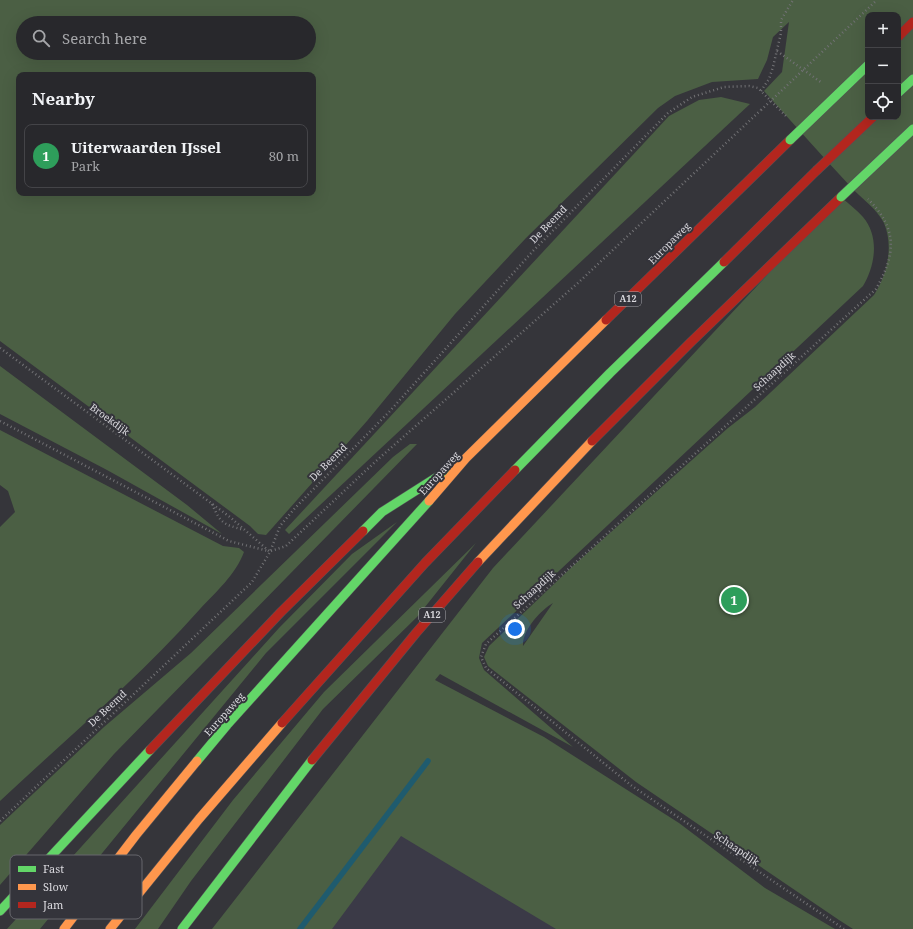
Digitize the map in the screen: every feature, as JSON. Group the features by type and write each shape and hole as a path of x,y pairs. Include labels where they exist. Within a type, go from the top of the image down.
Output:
{"highway":[{"path":"901,34 913,22"},
{"name":"Europaweg","path":"120,855 227,725 367,571 466,458 865,68"},
{"path":"901,90 913,79"},
{"path":"142,890 204,813 336,661 425,563 610,372 870,120"},
{"name":"A12","path":"182,929 274,806 387,666 452,591 531,504 708,323 913,129"},
{"name":"A12","path":"51,855 281,612 382,512 466,458"},
{"name":"A12","path":"0,911 10,900"},
{"name":"Europaweg","path":"64,929 72,919"},
{"path":"110,929 118,919"}],"path":[{"path":"789,119 761,91 769,79 777,52 781,20 793,0"},
{"path":"0,421 229,541 270,552 286,546 376,461 579,282 877,0"},
{"name":"De Beemd","path":"0,821 252,582 270,552 280,526 304,498 389,412 533,251 668,113 692,97 724,87 754,86 761,91"},
{"name":"Schaapdijk","path":"844,929 632,786 486,668 481,657 486,644 876,289 886,271 892,247 889,228 877,209 866,198"},
{"name":"Broekdijk","path":"0,348 211,504 245,530 270,552"},
{"path":"211,504 218,518 224,525 245,530"}],"shaded area":[{"path":"399,790 617,929 280,929"}],"green space":[{"path":"0,0 913,0 913,929 853,929 636,782 488,666 484,657 489,646 574,565 728,428 755,407 874,295 879,287 886,270 889,251 887,232 884,223 873,209 851,187 764,91 782,72 789,22 773,37 767,60 758,79 712,82 675,96 658,108 526,238 455,314 367,421 266,535 258,534 250,526 0,341","holes":["553,603 523,646 526,634 533,621"]},
{"path":"721,97 750,104 289,534 285,530 669,116 699,100"},
{"path":"842,198 856,209 863,217 872,233 874,242 873,261 863,286 482,643 479,658 484,670 573,747 440,674 435,680 544,737 679,823 765,888 835,929 556,929 401,836 332,929 212,929 493,568 814,225"},
{"path":"0,366 187,505 222,534 107,470 0,414"},
{"path":"0,430 223,546 239,548 244,552 231,575 177,634 128,683 0,801 0,527 15,512 8,491 0,485"},
{"path":"410,444 417,444 114,754 26,855 10,855 10,874 0,885 0,825 104,727 191,653 393,457"},
{"path":"397,522 266,653 101,855 74,855 279,628 352,554"},
{"path":"476,543 417,617 323,709 191,881 158,929 135,929 233,800 324,692"},
{"path":"16,919 48,919 40,929 7,929"}],"waterway":[{"path":"300,929 428,761"}],"traffic: fast":[{"path":"790,140 865,68"},
{"path":"901,90 913,79"},
{"path":"841,197 913,129"},
{"path":"515,470 610,373 724,262"},
{"path":"363,531 382,512 445,472"},
{"path":"197,761 227,725 429,501"},
{"path":"52,855 150,750"},
{"path":"182,929 312,760"},
{"path":"0,911 10,900"}],"traffic: slow":[{"path":"429,501 466,458 606,320"},
{"path":"478,562 592,441"},
{"path":"142,889 199,819 282,723"},
{"path":"121,855 197,761"},
{"path":"64,929 72,919"},
{"path":"110,929 118,919"}],"traffic: jam":[{"path":"901,34 913,22"},
{"path":"816,171 870,120"},
{"path":"606,320 790,140"},
{"path":"724,262 816,171"},
{"path":"592,441 691,342 841,197"},
{"path":"282,723 425,563 515,470"},
{"path":"150,750 281,612 363,531"},
{"path":"312,760 416,633 478,562"}],"place":[{"name":"Uiterwaarden IJssel","path":"734,600"}]}
